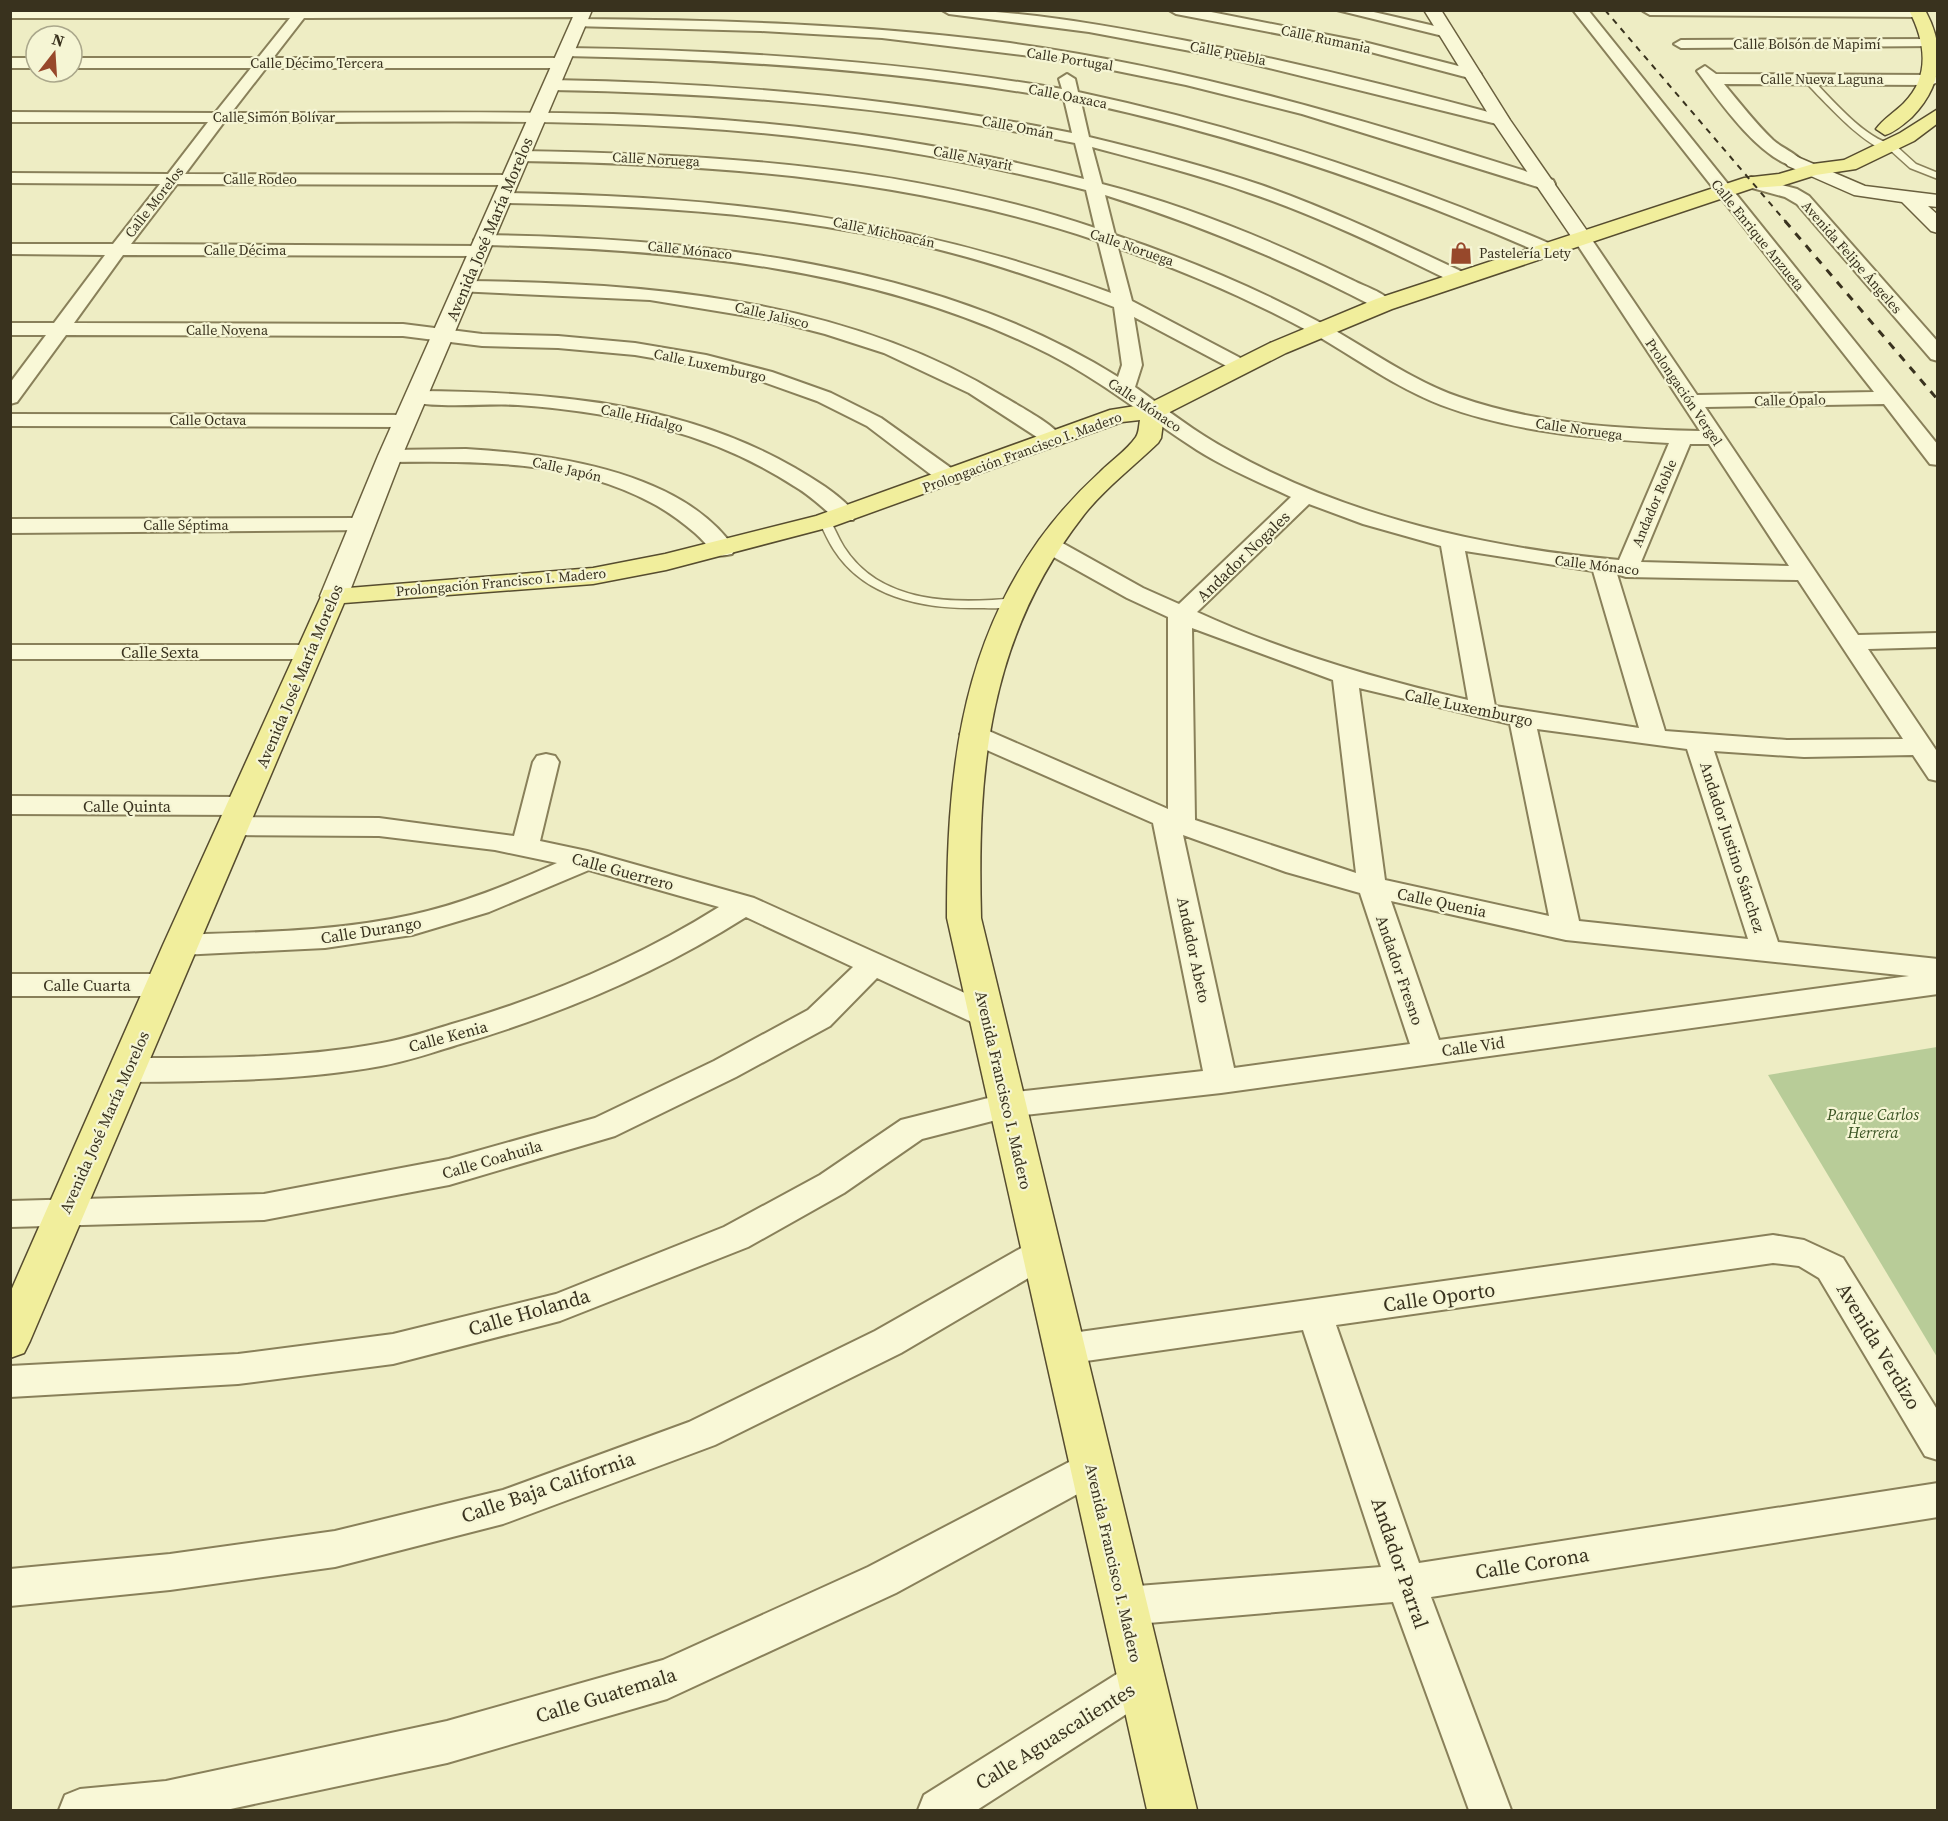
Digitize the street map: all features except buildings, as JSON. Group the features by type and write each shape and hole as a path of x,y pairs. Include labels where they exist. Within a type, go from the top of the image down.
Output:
{"main road":[{"name":"Prolongación Francisco I. Madero","path":"1883,144 1931,80 1935,63 1934,44 1918,12"},
{"name":"Prolongación Francisco I. Madero","path":"334,596 592,576 724,549 835,518 1118,415 1154,411 1241,366 1319,330 1384,304 1751,182 1781,180 1804,166 1849,165 1938,114"},
{"name":"Avenida Francisco I. Madero","path":"1154,411 1149,438 1114,449 1049,545 1016,602 994,654 973,734 963,841 964,918 1172,1810"},
{"path":"1059,437 1114,449"},
{"name":"Avenida José María Morelos","path":"10,1341 180,945 334,596"}],"street":[{"name":"Calle Puebla","path":"949,10 1050,17 1273,62 1502,120"},
{"name":"Calle Rumania","path":"1176,10 1364,46 1473,74"},
{"path":"1344,10 1447,33"},
{"name":"Prolongación Vergel","path":"1432,10 1502,120 1547,184 1938,773"},
{"name":"Calle Enrique Anzueta","path":"1580,10 1938,459"},
{"path":"1650,11 1918,12"},
{"path":"1650,11 1713,79 1769,146 1784,158 1861,190 1938,201"},
{"name":"Calle Portugal","path":"10,14 302,12 581,16 869,34 1060,56 1183,80 1308,110 1425,143 1547,184"},
{"name":"Calle Morelos","path":"10,398 118,249 218,117 302,12"},
{"name":"Avenida José María Morelos","path":"334,596 390,456 581,16"},
{"path":"1050,17 1123,304 1132,365 1124,390"},
{"name":"Calle Bolsón de Mapimí","path":"1673,36 1934,44"},
{"name":"Calle Oaxaca","path":"564,58 716,55 858,65 983,80 1071,96 1171,118 1290,151 1428,198 1547,249"},
{"name":"Calle Décimo Tercera","path":"84,63 262,63 564,58"},
{"name":"Calle Nueva Laguna","path":"1713,79 1931,80"},
{"name":"Calle Omán","path":"552,85 711,88 854,100 1005,123 1160,160 1308,208 1372,235 1460,278"},
{"name":"Calle Simón Bolívar","path":"10,117 537,118"},
{"name":"Calle Nayarit","path":"537,118 697,122 851,137 937,150 1093,186 1174,211 1246,238 1315,268 1384,304"},
{"name":"Calle Noruega","path":"520,156 668,159 815,172 950,195 1023,212 1107,237 1207,275 1319,330 1395,377 1460,404 1556,427 1627,436 1715,438"},
{"name":"Calle Rodeo","path":"10,178 173,178 506,189"},
{"name":"Avenida Felipe Ángeles","path":"1751,182 1791,193 1803,200 1938,355"},
{"name":"Calle Michoacán","path":"506,189 598,198 692,203 784,213 873,228 960,248 1043,273 1123,304 1241,366"},
{"path":"1909,198 1938,227"},
{"name":"Calle Mónaco","path":"481,245 573,240 662,246 748,257 831,272 910,293 986,320 1058,352 1124,390 1235,463 1305,495 1375,520 1452,541 1526,556 1615,569 1717,575 1804,573"},
{"name":"Calle Décima","path":"10,249 481,245"},
{"name":"Calle Jalisco","path":"464,287 540,287 636,293 758,311 825,328 889,349 948,374 1059,437"},
{"name":"Calle Novena","path":"10,329 403,330 443,335"},
{"name":"Calle Luxemburgo","path":"443,335 482,340 558,342 635,349 706,361 765,376 824,397 874,422 950,478"},
{"name":"Calle Hidalgo","path":"416,397 490,396 562,402 630,413 693,430 751,453 792,476 835,518"},
{"name":"Calle Ópalo","path":"1690,401 1889,398"},
{"name":"Calle Octava","path":"10,420 405,421"},
{"name":"Andador Roble","path":"1615,569 1682,437"},
{"name":"Calle Japón","path":"390,456 459,454 526,459 587,471 642,491 688,517 724,549"},
{"name":"Andador Nogales","path":"1180,616 1305,495"},
{"name":"Calle Séptima","path":"10,526 362,525"},
{"path":"1452,541 1483,712"},
{"name":"Calle Luxemburgo","path":"1049,545 1110,582 1180,616 1248,644 1345,677 1483,712 1655,739 1789,748 1919,747"},
{"path":"1615,569 1655,739"},
{"name":"Andador Abeto","path":"1180,616 1174,821 1221,1081"},
{"path":"1850,642 1938,640"},
{"name":"Calle Sexta","path":"10,652 309,652"},
{"name":"Andador Fresno","path":"1345,677 1372,887 1428,1053"},
{"path":"1522,719 1566,930"},
{"name":"Calle Quenia","path":"973,734 1174,821 1296,864 1372,887 1566,930 1938,969"},
{"name":"Andador Justino Sánchez","path":"1698,742 1767,952"},
{"path":"525,847 546,762"},
{"name":"Calle Quinta","path":"10,805 238,816"},
{"name":"Calle Guerrero","path":"238,816 379,827 495,841 587,860 744,904 987,1017"},
{"name":"Calle Durango","path":"180,945 300,941 411,925 512,896 587,860"},
{"name":"Calle Kenia","path":"127,1070 253,1069 382,1055 501,1022 610,979 700,934 744,904"},
{"name":"Calle Coahuila","path":"10,1214 264,1207 449,1172 604,1127 725,1069 819,1018 873,964"},
{"name":"Calle Vid","path":"1008,1105 1221,1081 1938,982"},
{"name":"Calle Cuarta","path":"10,985 164,985"},
{"name":"Calle Holanda","path":"10,1382 238,1369 393,1349 560,1307 736,1237 832,1184 912,1130 1008,1105"},
{"name":"Calle Oporto","path":"1065,1349 1773,1249 1796,1250 1813,1255"},
{"name":"Calle Baja California","path":"10,1588 171,1572 335,1549 503,1507 702,1434 888,1342 1042,1252"},
{"name":"Avenida Verdizo","path":"1813,1255 1831,1268 1938,1444"},
{"name":"Andador Parral","path":"1315,1314 1406,1583 1490,1810"},
{"name":"Calle Guatemala","path":"80,1810 166,1802 447,1742 667,1679 882,1580 1092,1467"},
{"name":"Calle Corona","path":"1125,1606 1406,1583 1938,1500"},
{"name":"Calle Aguascalientes","path":"939,1810 1142,1682"}],"lane":[{"path":"1806,78 1912,166 1938,176"},
{"path":"835,518 832,542 849,564 870,582 900,596 937,605 977,606 1016,602"}],"green space":[{"name":"Parque Carlos Herrera","path":"1938,1047 1937,1357 1768,1075"}],"railway":[{"path":"1605,10 1786,222"},
{"path":"1785,221 1938,400"}],"place":[{"name":"Pastelería Lety","path":"1461,253"}]}
